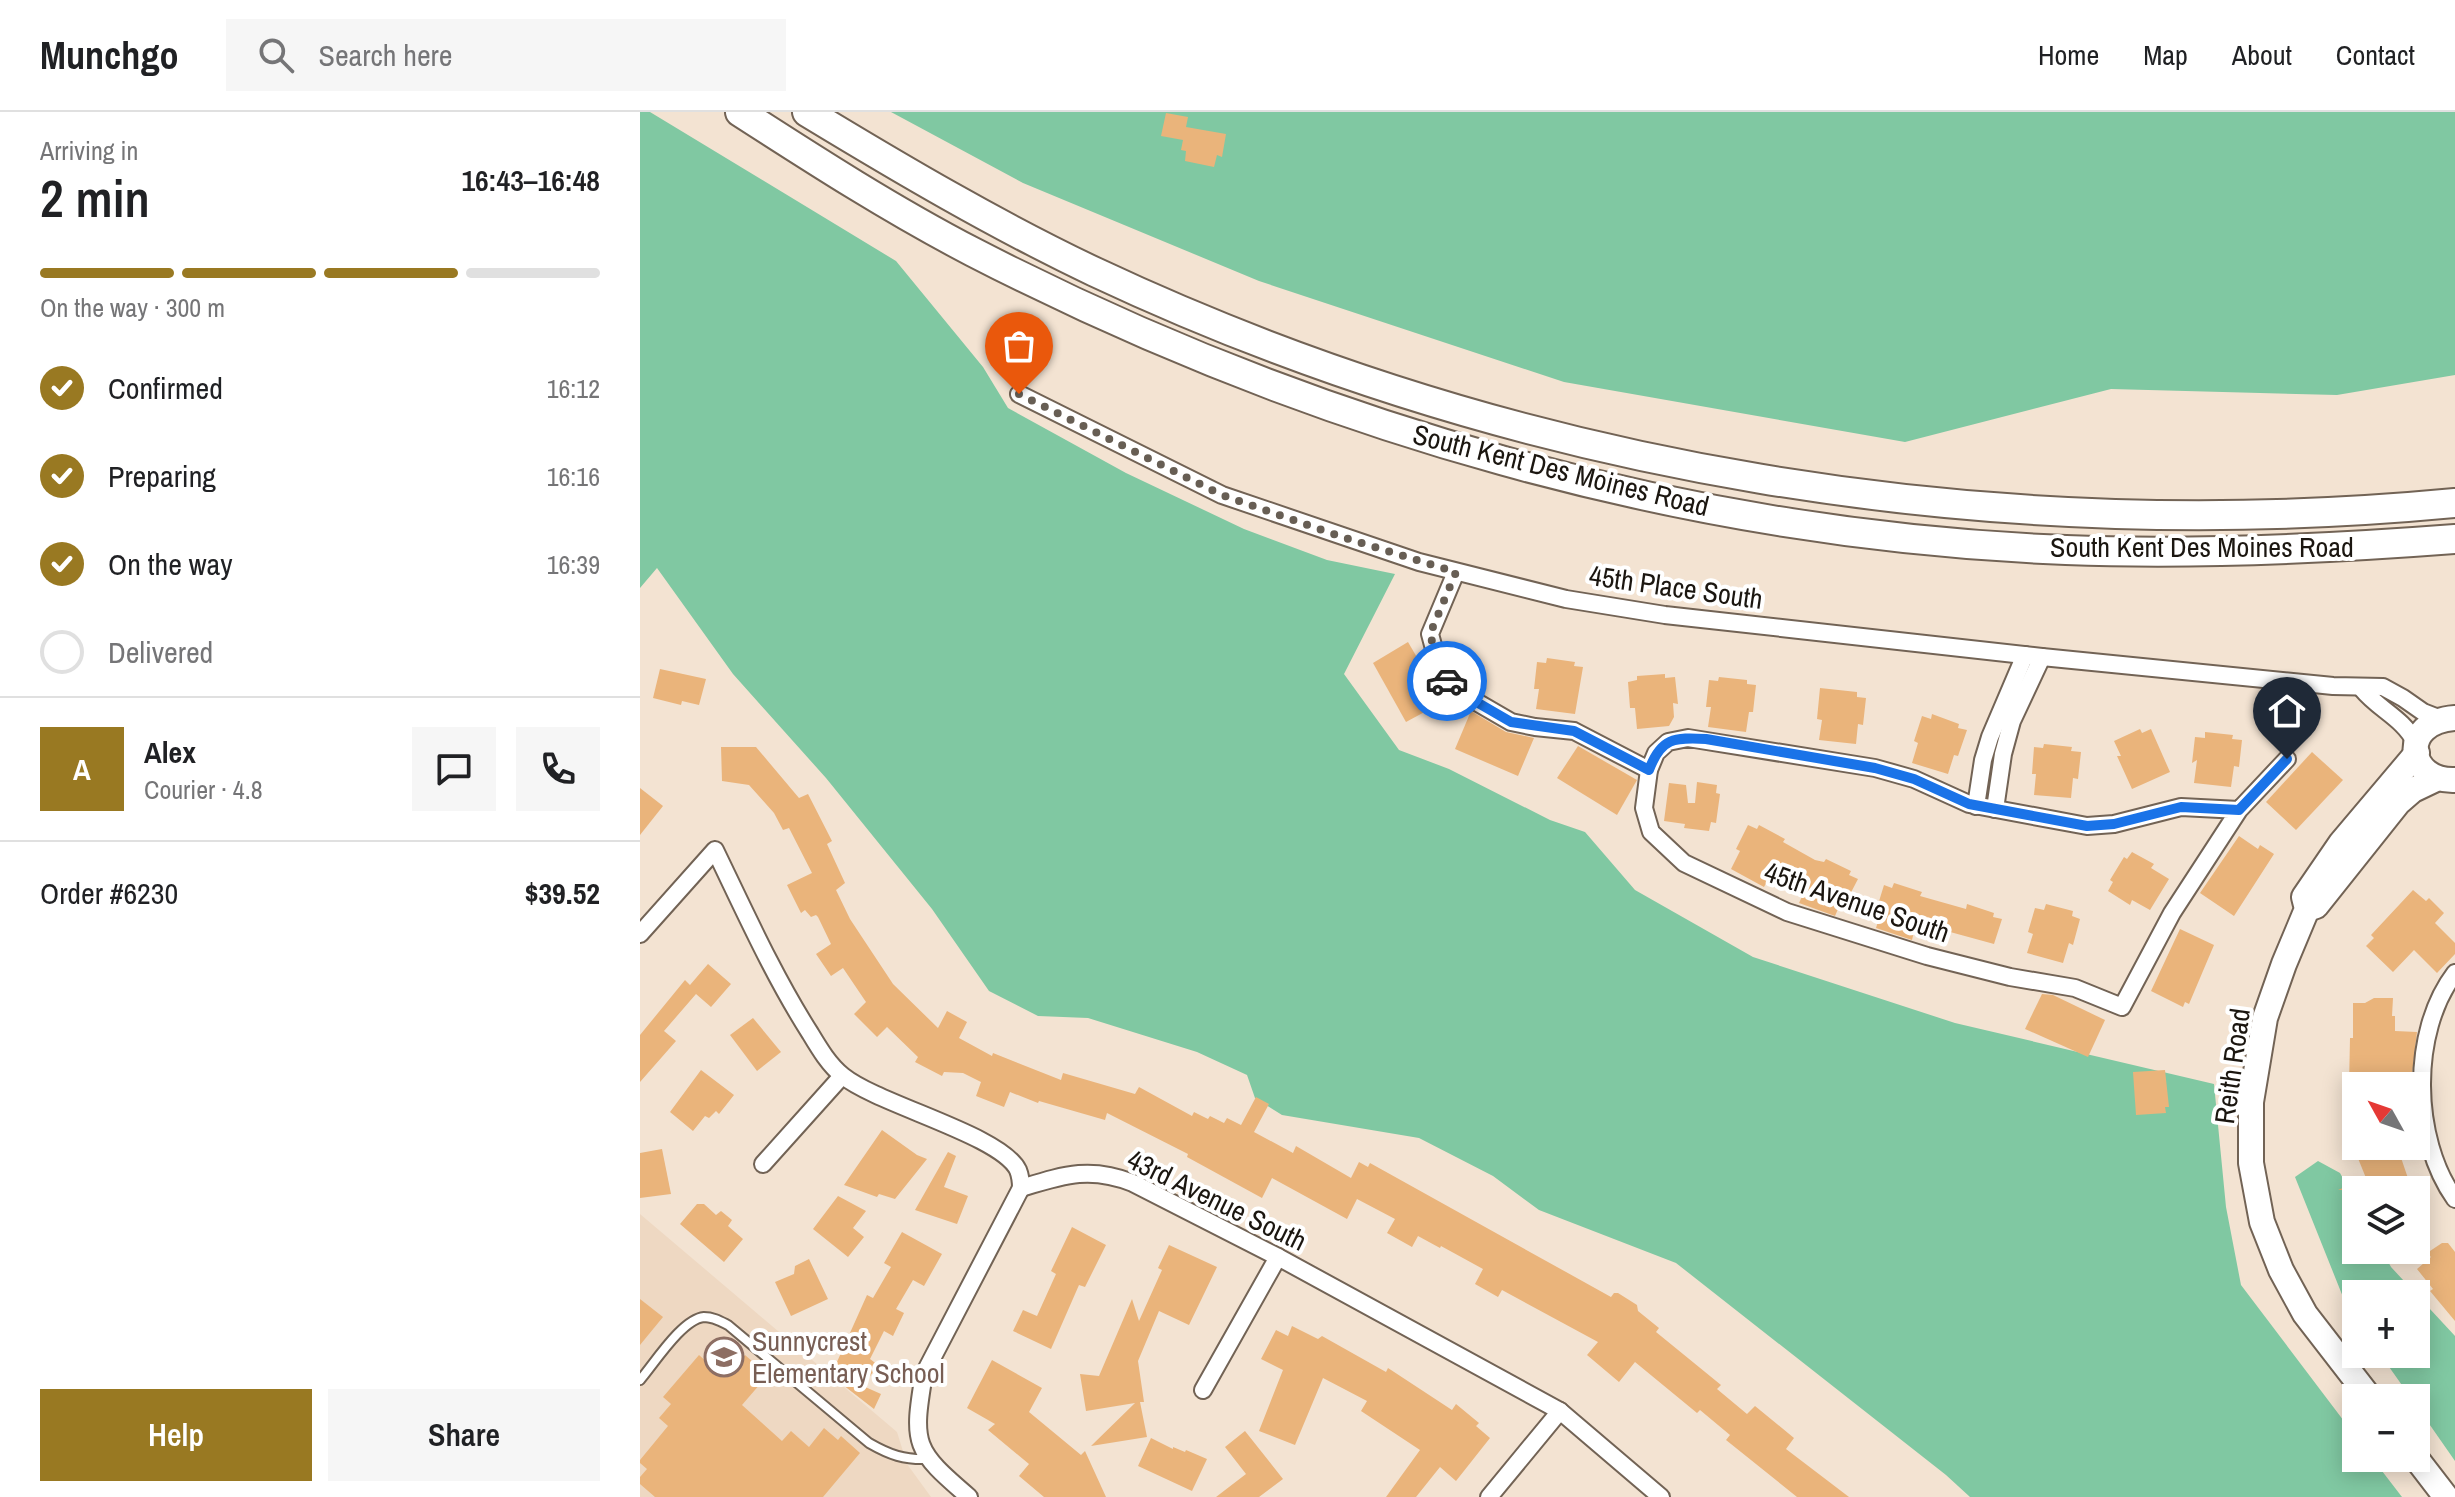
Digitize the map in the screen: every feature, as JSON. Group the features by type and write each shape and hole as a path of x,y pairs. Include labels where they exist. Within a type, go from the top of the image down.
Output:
{"highway":[{"name":"South Kent Des Moines Road","path":"740,112 842,177 970,250 1106,317 1205,361 1312,401 1550,473 1703,507 1776,519 1887,535 2000,546 2140,552 2307,550 2455,539"},
{"name":"South Kent Des Moines Road","path":"807,112 994,221 1159,301 1326,367 1465,411 1574,440 1789,484 1862,495 2009,509 2119,515 2274,516 2455,503"}],"main road":[{"name":"Reith Road","path":"2359,1384 2305,1314 2281,1270 2262,1222 2251,1163 2251,1102 2265,1018 2307,909 2304,897 2322,868 2416,748 2423,728 2448,718"},
{"name":"Reith Road","path":"2416,748 2420,764 2446,780"},
{"name":"Reith Road","path":"2307,909 2316,906 2398,803 2413,790 2446,780"},
{"path":"2427,1472 2446,1497"}],"street":[{"name":"45th Place South","path":"1019,394 1222,495 1456,572 1566,599 1665,615 2034,656 2362,689 2372,685 2383,687 2423,712 2448,718"},
{"path":"1456,572 1430,634 1441,675 1454,689 1511,722 1574,731 1649,770 1656,753 1664,744 1681,738 1706,739 1875,768 1914,779 1956,800 1976,806 2087,826 2114,824 2181,807 2239,810 2287,759"},
{"path":"1976,806 1990,737 2034,656"},
{"path":"1995,809 2003,754 2034,656"},
{"path":"2362,689 2402,723 2416,748"},
{"name":"45th Avenue South","path":"1649,770 1644,808 1648,827 1669,851 1696,870 1787,912 1927,956 2010,977 2075,988 2122,1007 2172,913 2239,810"},
{"path":"640,934 715,850 789,1001 842,1076 990,1145 1019,1171 1021,1188 924,1374 917,1420 918,1440 928,1459 969,1497"},
{"path":"2455,973 2437,1000 2431,1017 2422,1093 2424,1121 2433,1160 2455,1199"},
{"path":"763,1164 842,1076"},
{"name":"43rd Avenue South","path":"1021,1188 1085,1173 1110,1174 1133,1183 1278,1257 1560,1411 1661,1497"},
{"path":"1203,1390 1278,1257"},
{"path":"1489,1497 1560,1411"}],"lane":[{"path":"640,1380 675,1337 695,1319 716,1319 728,1325 869,1443 890,1456 908,1460 928,1459"}],"shaded area":[{"name":"Sunnycrest Elementary School","path":"640,1214 897,1432 907,1464 931,1497 640,1497"}],"green space":[{"path":"640,112 650,112 896,261 983,367 1008,408 1126,473 1244,529 1327,560 1395,574 1344,674 1399,750 1449,769 1550,820 1585,832 1635,890 1753,957 1955,1023 2214,1084 2226,1207 2241,1285 2342,1418 2342,1472 2383,1472 2402,1497 1970,1497 1676,1263 1539,1210 1493,1176 1419,1138 1282,1115 1255,1098 1247,1075 1197,1052 1088,1018 1038,1016 989,991 932,909 826,778 733,674 657,568 640,588"},
{"path":"891,112 2455,112 2455,375 2337,395 2111,389 1905,442 1564,382 1259,281 1023,183"},
{"path":"2318,1161 2340,1173 2342,1264 2389,1264 2403,1280 2342,1280 2342,1294 2295,1177"},
{"path":"2430,1309 2455,1336 2455,1461 2430,1425 2430,1384 2401,1384 2390,1368 2430,1368"}],"building":[{"path":"1166,113 1188,117 1186,127 1226,134 1222,157 1217,155 1214,167 1185,161 1186,151 1181,150 1183,140 1161,136"},
{"path":"1408,642 1443,702 1406,722 1373,663"},
{"path":"1547,658 1575,662 1574,666 1583,667 1575,714 1536,709 1539,689 1534,689 1537,662 1546,663"},
{"path":"660,669 706,679 699,705 682,701 681,705 653,698"},
{"path":"1665,674 1665,678 1675,677 1678,704 1673,703 1674,717 1669,726 1637,729 1635,708 1630,708 1628,682 1637,680 1637,676"},
{"path":"1719,677 1747,680 1747,684 1756,685 1753,712 1749,712 1746,732 1708,727 1711,707 1706,707 1709,680 1718,681"},
{"path":"1820,688 1857,692 1857,697 1866,698 1863,725 1858,724 1856,744 1819,740 1822,720 1817,719"},
{"path":"1471,711 1506,732 1534,738 1518,776 1455,749"},
{"path":"1932,714 1967,730 1948,774 1912,763 1918,743 1914,741 1922,716 1931,719"},
{"path":"2140,729 2142,733 2151,729 2170,772 2132,789 2117,756 2121,756 2114,741"},
{"path":"2205,732 2233,735 2232,739 2242,740 2239,767 2234,766 2231,787 2194,783 2197,760 2192,763 2195,737 2205,738"},
{"path":"2044,744 2072,747 2071,751 2081,752 2078,779 2073,778 2071,798 2034,795 2034,747 2043,748"},
{"path":"1578,746 1637,780 1617,815 1557,778"},
{"path":"721,747 756,747 799,798 808,794 832,841 827,844 845,883 836,890 850,919 893,984 938,1028 947,1011 967,1022 959,1038 992,1056 993,1053 1061,1080 1063,1073 1135,1094 1139,1087 1192,1116 1194,1112 1224,1123 1227,1118 1241,1125 1256,1097 1269,1104 1254,1132 1293,1153 1296,1146 1351,1178 1359,1162 1368,1167 1370,1163 1611,1297 1618,1293 1637,1305 1638,1311 1659,1328 1656,1332 1721,1385 1717,1389 1747,1414 1755,1406 1794,1438 1786,1449 1849,1497 1797,1497 1726,1440 1730,1435 1700,1410 1697,1413 1635,1362 1619,1382 1587,1355 1598,1342 1502,1290 1498,1297 1475,1284 1483,1269 1441,1246 1418,1236 1412,1247 1387,1233 1395,1219 1357,1199 1347,1219 1272,1178 1262,1198 1187,1157 1188,1154 1107,1113 1105,1120 1038,1103 1010,1092 1004,1107 976,1096 981,1082 963,1073 944,1072 942,1076 915,1062 918,1057 887,1027 877,1037 854,1014 866,1002 843,968 831,976 816,954 831,944 818,917 811,917 805,910 801,913 787,885 812,873 789,828 783,830 774,813 749,785 722,781"},
{"path":"2312,752 2343,780 2296,830 2266,802"},
{"path":"1697,782 1717,785 1716,793 1720,794 1716,823 1711,822 1709,831 1684,828 1685,824 1664,821 1669,783 1686,785 1688,803 1695,803"},
{"path":"640,788 663,806 640,835"},
{"path":"1748,825 1757,829 1759,825 1815,860 1824,862 1826,859 1851,871 1849,875 1858,879 1846,902 1842,900 1835,916 1799,903 1808,884 1774,868 1764,887 1731,869 1740,851 1736,849"},
{"path":"2239,836 2258,849 2260,845 2274,854 2234,916 2200,893"},
{"path":"2132,852 2154,864 2151,868 2169,879 2150,910 2132,900 2130,905 2108,891 2113,882 2110,880 2124,857 2127,859"},
{"path":"1894,883 1922,892 1920,896 1966,909 1967,904 1994,913 1993,917 2002,919 1994,944 1921,924 1916,924 1912,940 1876,928 1881,912 1876,911 1884,885 1892,888"},
{"path":"2413,890 2426,901 2429,898 2444,913 2435,923 2455,943 2455,954 2437,973 2414,950 2393,972 2366,946 2374,938 2371,935"},
{"path":"2046,904 2073,911 2072,916 2080,919 2073,945 2069,943 2063,963 2027,953 2033,934 2028,932 2035,908 2044,910"},
{"path":"2180,929 2214,945 2189,1004 2185,1002 2183,1007 2151,991"},
{"path":"708,964 731,984 711,1007 696,994 664,1031 676,1041 640,1082 640,1035 685,980 690,985"},
{"path":"2042,994 2053,995 2105,1020 2088,1057 2025,1029"},
{"path":"2374,998 2393,998 2395,1031 2417,1032 2412,1072 2349,1072 2353,1003 2365,1003"},
{"path":"753,1018 781,1052 757,1071 730,1035"},
{"path":"701,1070 734,1095 719,1114 716,1111 709,1118 705,1116 693,1131 670,1112"},
{"path":"2165,1070 2169,1107 2165,1107 2166,1113 2136,1115 2133,1072"},
{"path":"882,1130 927,1159 895,1199 879,1194 877,1197 844,1185"},
{"path":"662,1149 671,1194 640,1198 640,1153"},
{"path":"948,1152 956,1156 944,1187 968,1196 957,1224 915,1210"},
{"path":"2359,1160 2402,1160 2407,1176 2365,1176"},
{"path":"838,1196 866,1211 853,1228 864,1237 848,1257 813,1229"},
{"path":"697,1204 704,1204 716,1215 721,1211 732,1220 728,1226 743,1239 724,1262 680,1224"},
{"path":"1072,1227 1106,1245 1085,1287 1079,1285 1051,1349 1013,1331 1023,1310 1037,1316 1056,1274 1051,1271"},
{"path":"902,1232 942,1254 924,1286 913,1280 896,1309 904,1313 893,1336 884,1331 870,1359 878,1365 863,1386 881,1394 874,1409 834,1378 836,1376 832,1373 867,1295 873,1298 891,1267 884,1263"},
{"path":"2442,1243 2448,1243 2455,1252 2455,1321 2430,1291 2433,1289 2430,1280 2426,1280 2417,1269 2423,1264 2430,1264 2430,1251"},
{"path":"1169,1245 1217,1267 1189,1325 1159,1311 1138,1361 1144,1402 1140,1402 1147,1437 1091,1446 1135,1403 1086,1411 1080,1374 1099,1376 1132,1299 1139,1321 1162,1270 1158,1268"},
{"path":"809,1259 828,1299 791,1316 775,1282 794,1274 795,1266"},
{"path":"640,1299 663,1317 640,1345"},
{"path":"1292,1326 1318,1339 1322,1336 1386,1372 1388,1368 1452,1410 1456,1404 1479,1423 1476,1426 1490,1438 1456,1481 1440,1467 1416,1497 1386,1497 1420,1450 1361,1411 1367,1401 1323,1378 1295,1445 1259,1431 1283,1370 1261,1359 1276,1330 1288,1336"},
{"path":"730,1354 739,1362 745,1355 768,1375 742,1405 782,1441 791,1431 809,1447 824,1428 838,1440 841,1436 860,1453 823,1497 655,1497 640,1484 640,1477 647,1469 640,1460 668,1426 659,1418 671,1404 663,1397 699,1355 717,1371"},
{"path":"992,1360 1042,1388 1029,1412 1081,1455 1085,1451 1106,1497 1044,1497 1019,1476 1029,1464 988,1430 995,1424 967,1408"},
{"path":"1245,1431 1283,1479 1259,1497 1216,1497 1246,1474 1225,1447"},
{"path":"1151,1438 1173,1449 1186,1450 1207,1459 1192,1491 1138,1466"}],"way so far":[{"path":"1019,394 1222,495 1456,572 1430,634 1441,675 1447,681"}],"place":[{"name":"Sunnycrest Elementary School","path":"724,1357"}],"route":[{"path":"1447,681 1454,689 1511,722 1574,731 1649,770 1656,753 1664,744 1681,738 1706,739 1875,768 1914,779 1969,804 2087,826 2114,824 2181,807 2239,810 2287,759"}]}
